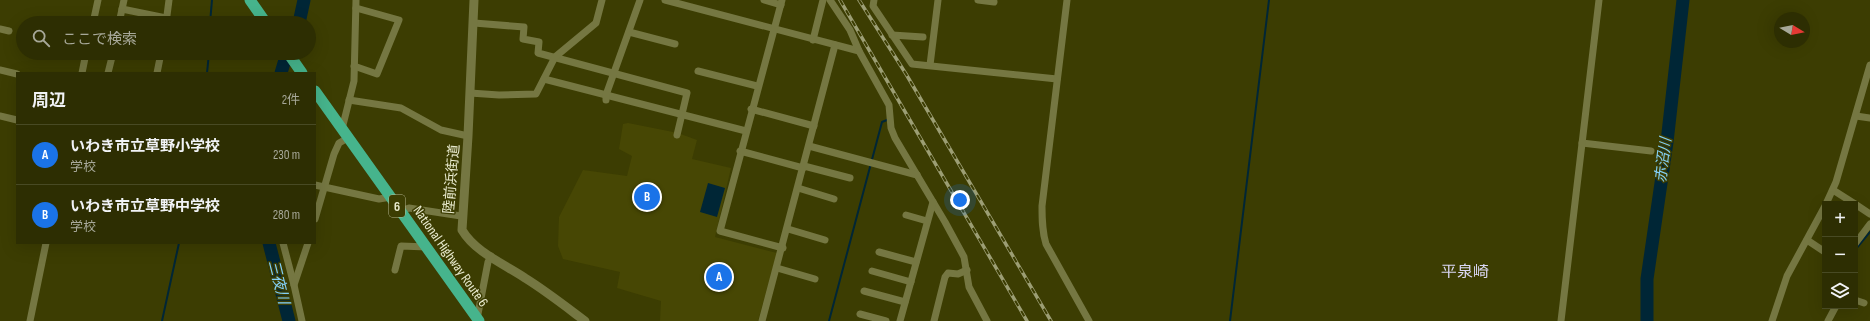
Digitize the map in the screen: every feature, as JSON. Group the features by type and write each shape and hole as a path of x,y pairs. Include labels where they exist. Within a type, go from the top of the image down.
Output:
{"highway":[{"path":"250,0 261,16"},
{"path":"293,60 299,69"},
{"name":"National Highway Route 6","path":"316,92 478,320"}],"street":[{"path":"95,16 98,0"},
{"path":"120,16 124,0"},
{"path":"167,16 169,0"},
{"path":"316,215 334,154 345,133 349,100 354,81 356,0"},
{"name":"陸前浜街道","path":"474,0 468,136 461,216 462,230 467,238 491,256 525,278 575,318 585,321"},
{"path":"470,93 499,95 536,94 555,57 596,23 602,0"},
{"path":"606,98 640,0"},
{"path":"665,0 773,30 859,51"},
{"path":"764,0 781,2 757,86 720,231 783,248"},
{"path":"813,40 823,0"},
{"path":"830,0 850,30 859,51 889,105 891,128 964,257 969,287 987,321"},
{"path":"930,65 938,0"},
{"path":"978,0 994,2"},
{"path":"1067,0 1042,206 1042,233 1046,244 1089,321"},
{"path":"1561,321 1599,0"},
{"path":"872,2 912,64 1057,80"},
{"path":"354,66 377,74 399,20 356,8"},
{"path":"122,9 148,16"},
{"path":"474,24 524,27 523,39 539,42 538,53 687,93 677,135"},
{"path":"0,30 9,31"},
{"path":"629,32 674,44"},
{"path":"892,35 923,37"},
{"path":"762,321 783,248 835,45"},
{"path":"82,72 85,60"},
{"path":"108,72 111,60"},
{"path":"157,72 160,60"},
{"path":"1827,201 1833,190 1870,65"},
{"path":"0,70 16,74"},
{"path":"698,71 757,86"},
{"path":"544,79 606,98 682,114 746,131"},
{"path":"349,100 401,108 440,130 468,136"},
{"path":"751,109 814,126"},
{"path":"0,116 16,120"},
{"path":"1856,116 1870,118"},
{"path":"1582,143 1651,151"},
{"path":"809,146 917,175"},
{"path":"740,151 850,178"},
{"path":"316,185 379,199 391,197"},
{"path":"798,188 834,199"},
{"path":"1833,190 1850,201"},
{"path":"900,321 933,202"},
{"path":"1858,206 1870,214"},
{"path":"401,211 409,208 461,216"},
{"path":"1772,321 1786,276 1822,211"},
{"path":"906,215 927,220"},
{"path":"1858,240 1870,224"},
{"path":"788,229 825,240"},
{"path":"1807,240 1822,250"},
{"path":"30,321 46,244"},
{"path":"282,244 302,321"},
{"path":"294,285 308,244"},
{"path":"395,270 401,246 427,247"},
{"path":"879,252 916,262"},
{"path":"478,320 488,262 491,256"},
{"path":"777,268 815,279"},
{"path":"934,321 945,277 948,273 958,274 967,270"},
{"path":"872,271 911,282"},
{"path":"864,291 905,302"},
{"path":"1858,301 1864,303"},
{"path":"1828,321 1834,309"},
{"path":"860,314 886,321"}],"shaded area":[{"path":"628,123 678,133 697,140 692,159 731,168 715,237 777,253 758,321 660,321 661,301 617,288 620,272 563,259 558,246 559,217 583,170 627,176 632,156 619,149 623,124"}],"water":[{"path":"708,183 725,188 717,217 700,212"}],"waterway":[{"path":"211,16 212,0"},
{"name":"三夜川","path":"301,16 304,0"},
{"path":"1230,321 1269,0"},
{"name":"赤沼川","path":"1647,321 1647,279 1667,142 1683,0"},
{"path":"207,72 208,60"},
{"name":"三夜川","path":"281,72 285,60"},
{"path":"829,321 882,122 887,120"},
{"path":"1858,246 1870,232"},
{"path":"162,321 179,244"},
{"name":"三夜川","path":"269,244 289,321"}],"railway":[{"path":"840,0 1027,321"},
{"path":"859,0 906,74 1051,321"}],"place":[{"name":"いわき市立草野中学校","path":"647,197"},
{"name":"いわき市立草野小学校","path":"719,277"}],"district":[{"name":"平泉崎","path":"1465,271"}]}
